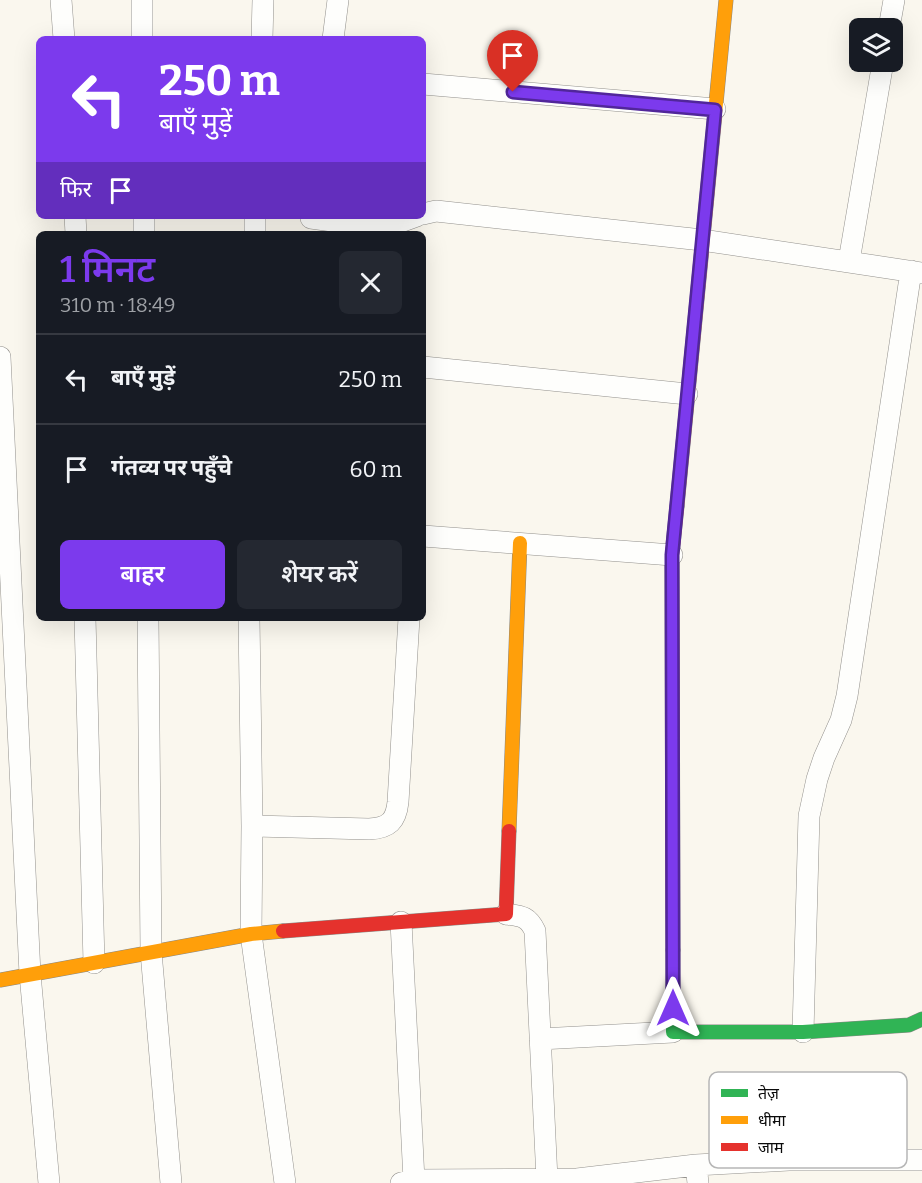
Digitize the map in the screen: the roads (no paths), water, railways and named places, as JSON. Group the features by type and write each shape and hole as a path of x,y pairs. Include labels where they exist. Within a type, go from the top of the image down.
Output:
{"street":[{"path":"61,0 64,36"},
{"path":"142,0 142,36"},
{"path":"262,36 263,0"},
{"path":"333,36 338,0"},
{"path":"673,1032 672,555 726,0"},
{"path":"891,18 894,0"},
{"path":"849,261 881,72"},
{"path":"426,84 715,110"},
{"path":"426,213 436,211 702,240 916,272 847,696 841,720 824,758 810,816 803,1032"},
{"path":"311,223 384,228 409,219"},
{"path":"0,357 30,974 49,1183"},
{"path":"426,367 687,394"},
{"path":"426,536 672,555"},
{"path":"506,914 520,543"},
{"path":"86,621 94,963"},
{"path":"148,621 151,952 171,1183"},
{"path":"249,621 251,934 285,1183"},
{"path":"252,826 369,829 383,827 391,822 397,813 398,802 409,621"},
{"path":"0,980 251,934 506,914 520,915 532,924 535,931 547,1179"},
{"path":"401,922 408,1181 547,1179 578,1181 697,1174 736,1168"},
{"path":"540,1039 673,1032 803,1032 909,1025 922,1019"}]}
